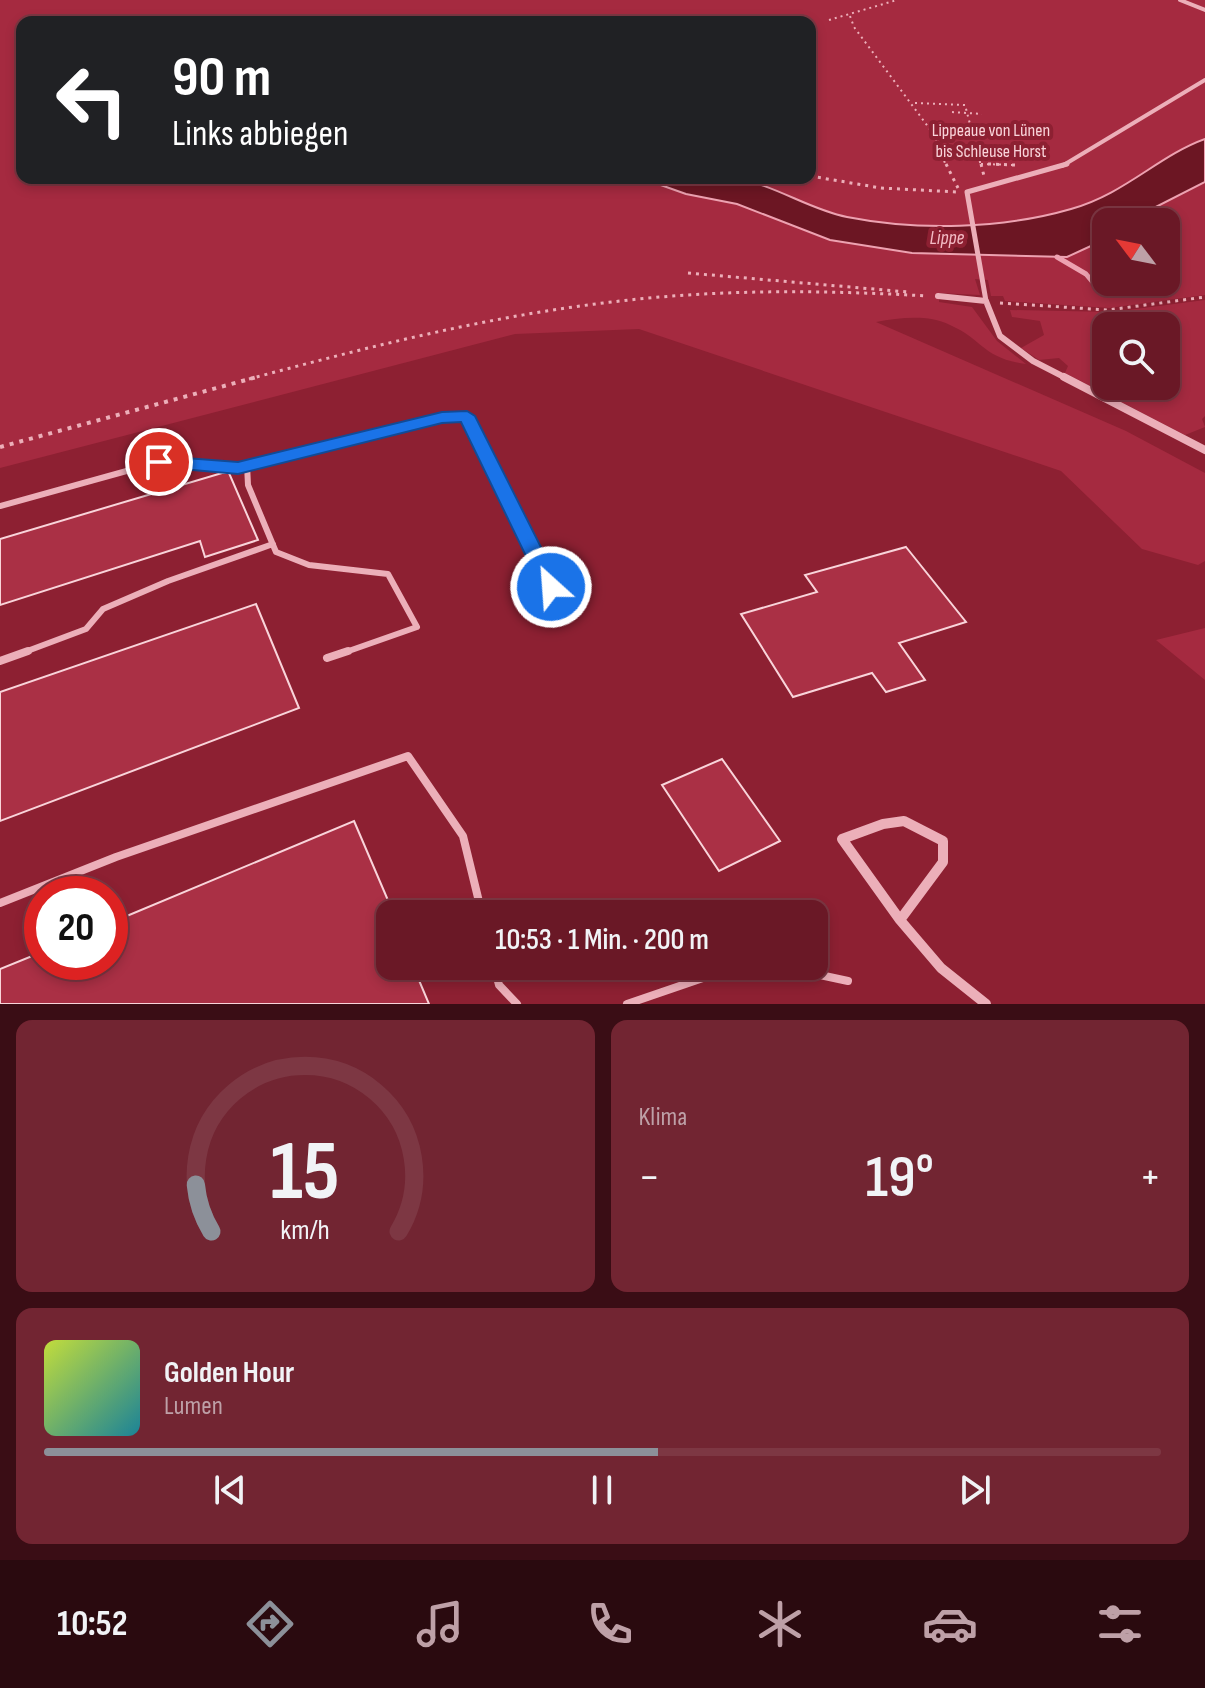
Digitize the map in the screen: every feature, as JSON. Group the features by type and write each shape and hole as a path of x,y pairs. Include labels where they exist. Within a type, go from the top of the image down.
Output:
{"street":[{"path":"938,296 986,298 989,317 1000,336 1033,361 1205,450"},
{"path":"900,920 943,862 943,841 922,824 898,819 842,839 900,920 941,968 986,1004"}],"lane":[{"path":"1180,0 1205,10"},
{"path":"986,298 966,195 1066,165 1205,80"},
{"path":"0,506 159,462 247,465 442,418 467,416 551,587"},
{"path":"247,465 248,485 276,552 309,565 388,574 417,627 327,658"},
{"path":"0,661 86,629 103,609 142,592 273,544"},
{"path":"0,903 116,857 408,756 463,836 479,900"},
{"path":"828,977 848,981"},
{"path":"498,980 517,1004"},
{"path":"627,1004 697,980"}],"path":[{"path":"829,20 897,0"},
{"path":"850,16 854,27 914,103 921,119 945,153 951,180 966,195"},
{"path":"914,103 965,105 983,173"},
{"path":"952,112 982,114"},
{"path":"816,177 881,188 966,195"},
{"path":"688,273 861,285 938,296"},
{"path":"0,447 360,353 512,317 584,306 735,292 874,292 938,296"},
{"path":"986,298 1108,310 1205,297"}],"green space":[{"name":"Lippeaue von Lünen bis Schleuse Horst","path":"0,0 1205,0 1205,295 1109,308 1005,301 1003,296 991,296 988,280 975,279 980,295 939,293 939,302 972,307 997,341 1026,364 1000,357 961,331 932,319 876,322 1126,431 1205,473 1205,561 1198,565 1142,549 1061,471 639,329 515,334 0,468"},
{"path":"1205,300 1205,416 1202,419 1205,427 1185,435 1117,400 1180,400 1180,312 1112,312"},
{"path":"1010,310 1112,312 1092,312 1092,387 1065,373 1068,366 1059,358 1039,360 1021,348 1044,335 1040,321 1012,317"},
{"path":"1205,628 1205,680 1156,640"}],"water":[{"name":"Lippe","path":"1205,139 1205,182 1154,208 1092,208 1092,245 1067,257 912,253 830,240 737,204 686,194 658,184 757,184 847,217 902,224 960,226 1017,221 1071,209 1125,185 1172,155"}],"building":[{"path":"229,473 258,540 205,557 200,541 0,605 0,539"},
{"path":"906,547 966,622 899,643 925,680 886,692 872,673 793,697 741,614 817,592 805,575"},
{"path":"256,604 299,708 0,821 0,692"},
{"path":"722,759 780,841 719,871 662,785"},
{"path":"354,821 388,900 376,900 376,980 419,980 429,1004 0,1004 0,969 24,959 24,980 128,980 128,915"}],"waterway":[{"path":"1057,257 1086,274 1092,281"}],"route":[{"path":"159,462 238,468 442,418 467,416 551,587"}]}
